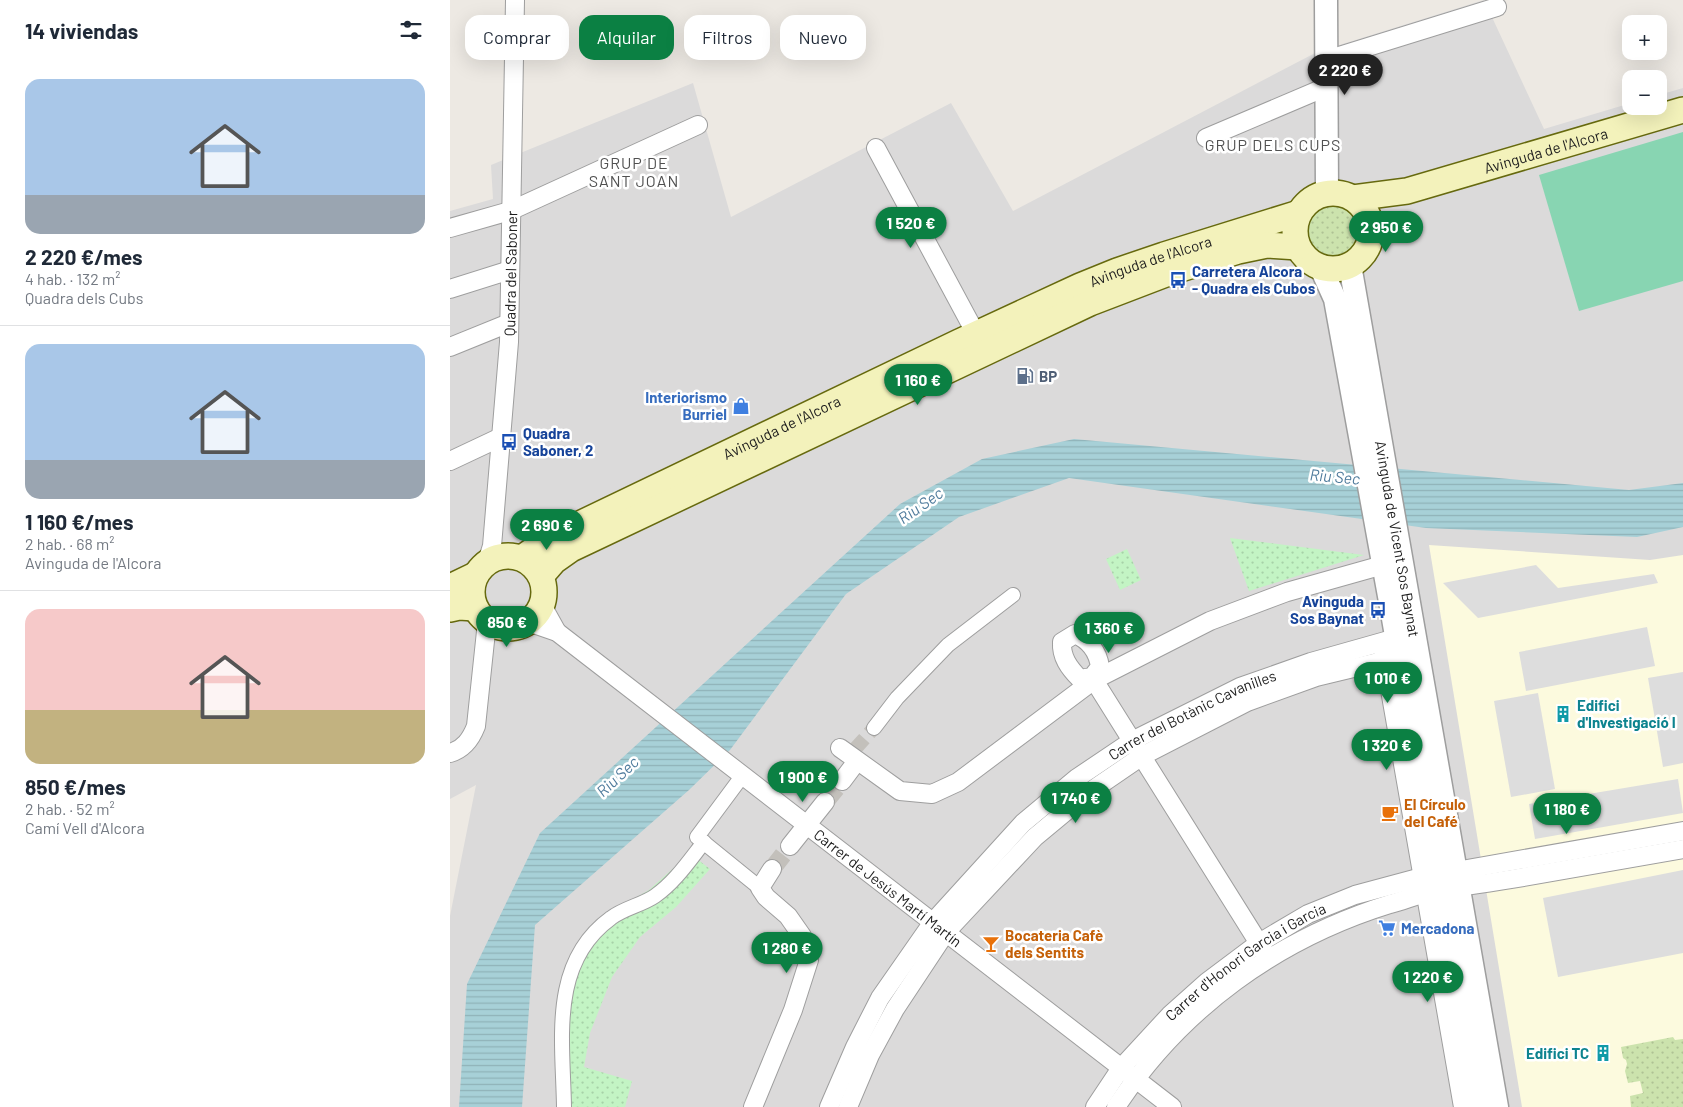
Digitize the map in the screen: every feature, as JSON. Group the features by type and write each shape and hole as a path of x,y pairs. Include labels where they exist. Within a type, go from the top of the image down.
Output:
{"main road":[{"name":"Avinguda de l'Alcora","path":"1353,198 1407,191 1683,110"},
{"name":"Avinguda de l'Alcora","path":"1369,219 1385,204 1407,191"},
{"path":"1327,193 1353,198 1363,207 1369,219 1371,237 1364,254 1350,265 1336,269 1321,268 1308,260 1298,247 1294,230 1299,214 1311,200 1327,193"},
{"name":"Avinguda de l'Alcora","path":"450,587 496,559 549,539 976,334 1117,271 1299,214"},
{"name":"Avinguda de l'Alcora","path":"541,576 554,561 571,550 1090,303 1171,272 1238,251 1267,244 1298,247"},
{"path":"450,610 459,606 481,615 500,628 514,628 535,614 544,590 541,576 533,565 496,559 471,591 481,615"}],"street":[{"name":"Quadra del Saboner","path":"496,559 501,437 509,323 515,0"},
{"path":"1326,0 1327,193"},
{"path":"1326,60 1497,7"},
{"path":"1206,138 1326,87"},
{"path":"450,228 510,211 698,125"},
{"path":"876,148 976,334"},
{"name":"Avinguda de Vicent Sos Baynat","path":"1350,265 1371,441 1440,882 1478,1107"},
{"name":"Avinguda de Vicent Sos Baynat","path":"1321,268 1335,299 1371,441"},
{"path":"450,289 510,270"},
{"path":"450,347 509,323"},
{"path":"450,461 501,437"},
{"name":"Avinguda de Vicent Sos Baynat","path":"1386,528 1383,565 1390,649 1440,882 1497,1107"},
{"path":"842,781 851,753 900,791 932,794 958,782 1093,678 1210,621 1287,592 1383,565"},
{"path":"874,728 897,698 948,645 1013,595"},
{"name":"Carrer de Jesús Martí Martín","path":"535,614 1172,1107"},
{"path":"450,753 470,740 476,726 481,615"},
{"name":"Carrer del Botànic Cavanilles","path":"829,1107 855,1047 880,998 1024,822 1077,778 1132,741 1240,687 1311,662 1390,649"},
{"name":"Carrer del Botànic Cavanilles","path":"848,1107 870,1055 939,927 1035,837 1088,793 1142,756 1247,702 1390,649"},
{"path":"1093,678 1264,951"},
{"path":"564,1107 563,1013 567,981 575,960 590,936 612,917 655,896 683,870 700,840 743,776"},
{"path":"790,846 825,802"},
{"path":"1440,882 1683,831"},
{"path":"700,840 760,888 766,897 788,916 802,936 809,960 793,1010 752,1107"},
{"path":"1440,882 1683,848"},
{"path":"760,888 772,869"},
{"name":"Avinguda de Vicent Sos Baynat","path":"1440,882 1463,1107"},
{"name":"Carrer d'Honori Garcia i Garcia","path":"1095,1107 1128,1073 1308,914 1355,895 1440,882"},
{"name":"Carrer d'Honori Garcia i Garcia","path":"1116,1107 1128,1073"}],"shaded area":[{"path":"1484,0 1544,129 1622,106 1622,115 1667,115 1667,93 1683,88 1683,1107 450,1107 450,916 476,785 450,799 450,211 493,199 491,165 693,83 731,217 951,103 1013,211 1317,52"},
{"path":"1429,545 1650,560 1683,555 1683,1107 1522,1107"},
{"path":"1536,565 1558,588 1654,574 1658,583 1478,618 1443,583"},
{"path":"1647,627 1655,666 1526,691 1519,652"},
{"path":"1683,672 1683,763 1663,767 1648,678"},
{"path":"1538,693 1555,789 1511,797 1494,701"},
{"path":"1678,779 1683,813 1535,839 1529,804"},
{"path":"1683,870 1683,953 1558,977 1543,898"}],"green space":[{"path":"1683,132 1683,281 1579,311 1539,175"},
{"path":"1332,203 1343,205 1356,216 1361,232 1359,243 1348,256 1332,261 1321,259 1308,248 1303,232 1305,221 1316,208"},
{"path":"1230,538 1364,555 1249,591"},
{"path":"1127,549 1141,580 1120,590 1106,559"},
{"path":"688,852 710,869 676,907 640,937 612,977 590,1033 584,1067 632,1081 625,1107 558,1107 561,982 570,957 587,932 609,913 649,890 677,865"},
{"path":"1673,1037 1675,1040 1683,1039 1683,1107 1631,1107 1630,1096 1643,1093 1640,1081 1628,1083 1625,1071 1627,1064 1623,1058 1621,1047"}],"water":[{"name":"Riu Sec","path":"1074,439 1629,490 1683,483 1683,527 1637,537 1426,528 1069,478 959,517 846,594 730,750 689,790 535,925 522,1107 459,1107 467,984 540,833 900,504 982,459"}],"tunnel":[{"path":"855,749 874,728"},
{"path":"825,802 842,781"},
{"path":"772,869 790,846"}],"place":[{"name":"Carretera Alcora - Quadra els Cubos","path":"1178,280"},
{"name":"BP","path":"1025,376"},
{"name":"Interiorismo Burriel","path":"741,406"},
{"name":"Quadra Saboner, 2","path":"509,442"},
{"name":"Avinguda Sos Baynat","path":"1378,610"},
{"name":"Edifici d'Investigació I","path":"1563,714"},
{"name":"El Círculo del Café","path":"1390,813"},
{"name":"Mercadona","path":"1387,928"},
{"name":"Bocateria Cafè dels Sentits","path":"991,944"},
{"name":"Edifici TC","path":"1603,1053"}],"district":[{"name":"GRUP DELS CUPS","path":"1273,144"},
{"name":"GRUP DE SANT JOAN","path":"634,171"}]}
